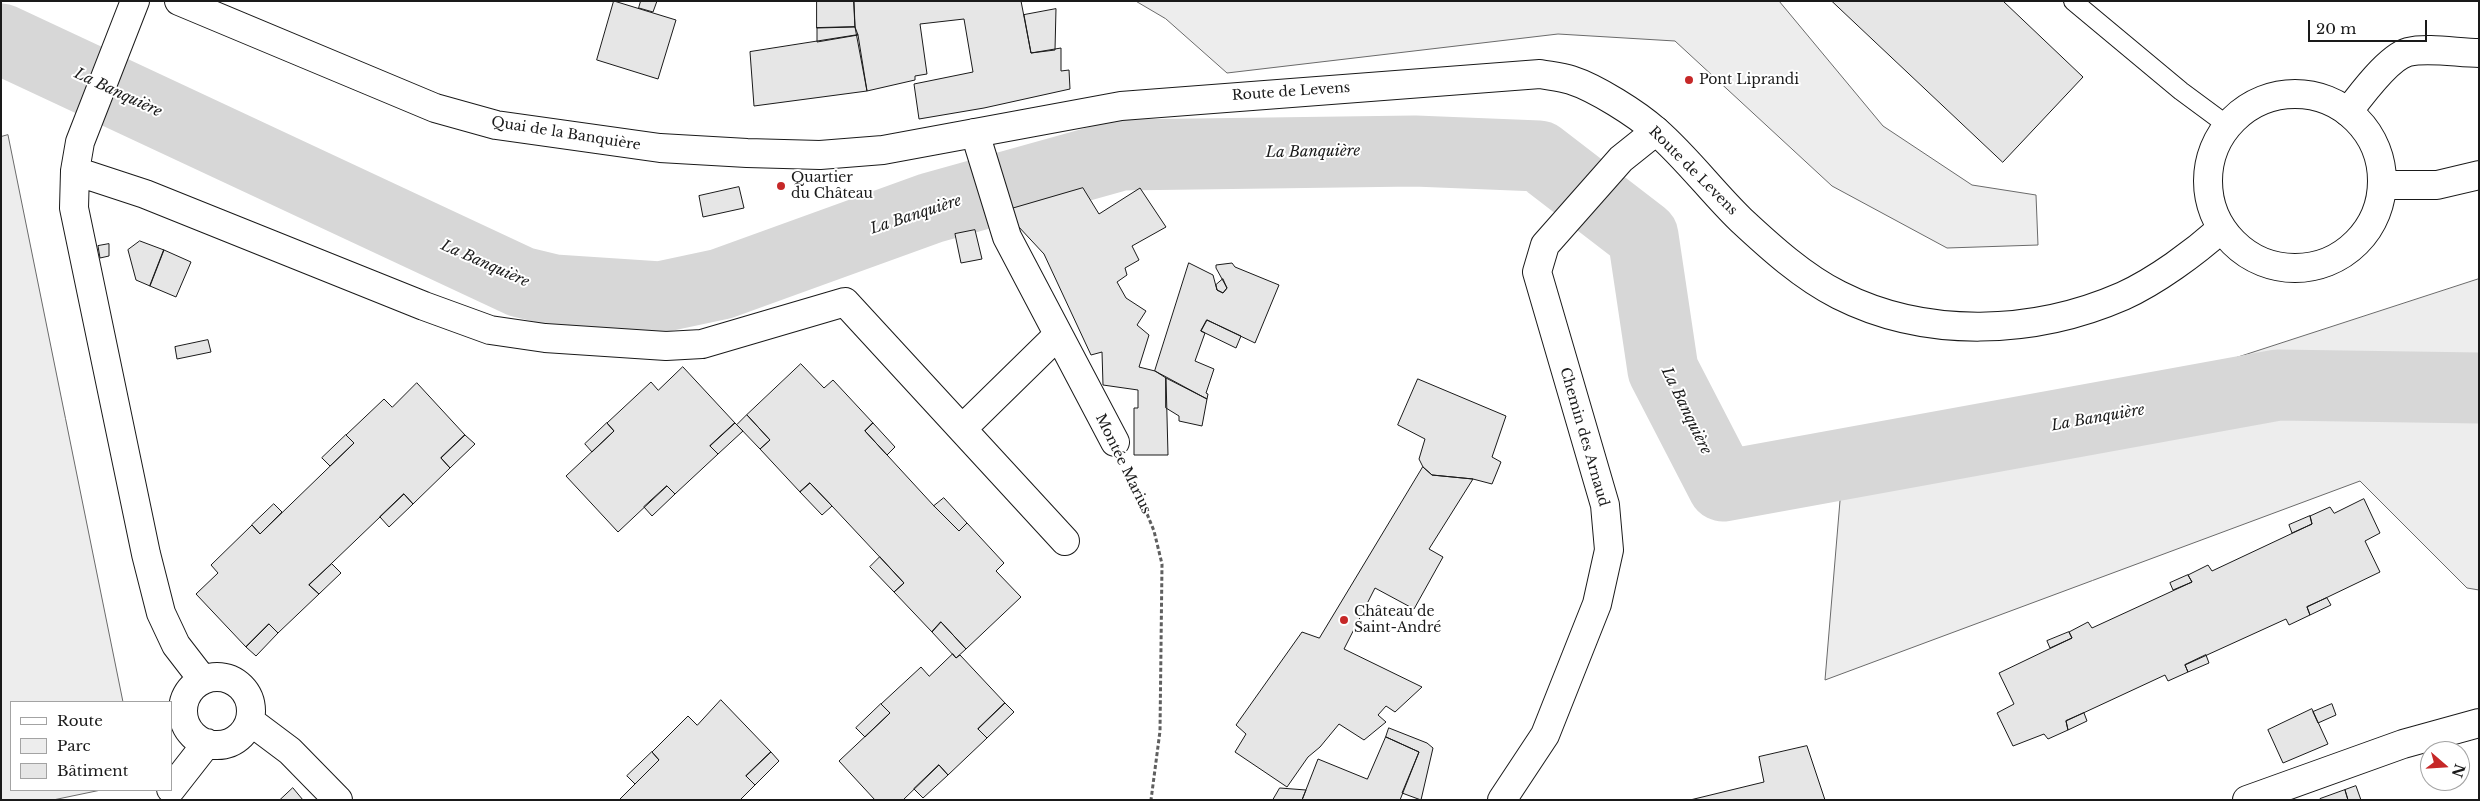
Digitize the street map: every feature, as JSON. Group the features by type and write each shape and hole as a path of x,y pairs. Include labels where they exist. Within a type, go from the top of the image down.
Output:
{"street":[{"name":"Quai de la Banquière","path":"179,1 435,108 514,128 660,148 820,155 883,150 975,133"},
{"path":"131,12 80,142 75,171 74,208 144,544 161,613 176,645 203,680"},
{"path":"2348,112 2363,91 2386,67 2408,52 2479,54"},
{"name":"Route de Levens","path":"975,133 1121,106 1540,74 1572,80 1601,94 1656,131 1741,219 1788,261 1838,294 1881,312 1920,322 1975,327 2016,324 2072,314 2124,295 2204,244 2221,229"},
{"path":"2298,93 2324,98 2348,112 2366,131 2375,147 2381,166 2382,185 2379,207 2369,227 2356,244 2338,257 2318,266 2296,269 2274,267 2253,259 2241,250 2221,229 2210,204 2207,176 2213,149 2227,125 2247,107 2272,96 2298,93"},
{"name":"Chemin des Arnaud","path":"1502,800 1545,734 1597,604 1609,550 1605,506 1537,272 1545,245 1621,159 1656,131"},
{"name":"Montée Marius","path":"975,133 981,160 1007,237 1115,442"},
{"path":"75,171 145,194 424,306 490,330 545,338 666,346 702,344 845,302 1065,541"},
{"path":"2382,185 2437,185 2479,176"},
{"path":"962,429 1058,336"},
{"path":"214,677 236,682 249,699 252,710 250,721 238,738 218,745 207,743 197,738 189,730 184,713 187,696 194,686 203,680 214,677"},
{"path":"250,721 290,750 338,800"},
{"path":"2247,800 2403,744 2479,723"},
{"path":"172,788 207,743"}],"lane":[{"path":"2073,1 2181,91 2227,125"}],"path":[{"name":"Montée Marius","path":"1115,442 1141,495 1154,531 1162,564 1160,731 1151,800"}],"green space":[{"path":"1136,1 1779,1 1883,126 1972,185 2036,195 2038,245 1947,248 1832,186 1675,41 1558,34 1227,73 1166,19"},
{"path":"8,135 123,701 10,701 10,791 96,791 53,800 1,800 1,137"},
{"path":"2479,279 2479,590 2467,588 2360,481 1825,680 1846,429 2004,433"}],"building":[{"path":"614,1 676,20 658,79 597,60"},
{"path":"641,1 657,1 653,12 639,8"},
{"path":"817,1 854,1 855,27 817,28"},
{"path":"854,1 1021,1 1031,53 1061,48 1061,71 1069,70 1070,89 984,108 919,119 914,84 973,72 964,19 920,24 927,74 915,76 915,80 867,91 855,27"},
{"path":"1832,1 2003,1 2083,77 2003,162"},
{"path":"1056,9 1055,50 1031,53 1024,15"},
{"path":"855,27 858,35 817,42 817,28"},
{"path":"858,35 867,91 754,106 750,52"},
{"path":"739,187 744,208 703,217 699,196"},
{"path":"1083,188 1099,214 1140,188 1166,227 1132,246 1139,260 1125,268 1127,275 1117,282 1126,298 1146,311 1137,325 1149,335 1139,367 1155,371 1166,378 1168,455 1134,455 1134,408 1138,408 1138,390 1103,385 1102,352 1091,355 1044,254 1004,211"},
{"path":"975,230 982,259 961,263 955,234"},
{"path":"140,241 164,250 150,286 136,280 128,250"},
{"path":"109,244 109,256 100,258 98,246"},
{"path":"164,250 191,262 176,297 150,286"},
{"path":"1189,263 1213,275 1217,290 1223,293 1227,288 1216,265 1232,263 1235,267 1279,285 1255,343 1207,320 1201,331 1205,333 1195,361 1214,369 1206,393 1208,394 1207,399 1155,371"},
{"path":"1223,279 1227,288 1223,293 1217,290 1216,285"},
{"path":"1207,320 1241,336 1236,348 1201,331"},
{"path":"208,340 211,352 177,359 175,347"},
{"path":"801,364 824,388 833,380 873,423 865,431 934,506 959,531 967,523 1004,563 996,571 1021,597 966,649 941,622 932,632 894,592 904,583 832,506 810,483 800,492 760,449 770,440 747,415"},
{"path":"683,367 735,423 710,446 718,454 675,494 667,486 618,532 566,476 614,431 607,423 651,382 658,390"},
{"path":"1166,378 1207,399 1202,426 1179,421 1179,416 1166,408"},
{"path":"1418,379 1506,416 1492,457 1501,462 1492,484 1473,479 1432,475 1423,467 1419,459 1425,439 1398,425"},
{"path":"417,383 465,435 441,458 450,468 413,504 404,494 309,585 319,594 278,633 269,624 246,647 196,594 218,573 211,565 252,525 260,534 354,443 346,435 384,399 392,407"},
{"path":"747,415 770,440 760,449 737,425"},
{"path":"607,423 614,431 592,452 585,444"},
{"path":"735,423 743,431 718,454 710,446"},
{"path":"873,423 895,447 887,455 865,431"},
{"path":"346,435 354,443 330,466 322,458"},
{"path":"465,435 475,444 450,468 441,458"},
{"name":"Château de Saint-André","path":"1423,467 1432,475 1473,479 1429,549 1443,557 1414,609 1375,588 1344,649 1422,687 1395,712 1386,706 1378,715 1386,722 1364,740 1339,724 1320,747 1308,757 1287,787 1235,752 1246,734 1236,725 1302,632 1319,638"},
{"path":"810,483 832,506 822,515 800,492"},
{"path":"667,486 675,494 652,516 644,507"},
{"path":"404,494 413,504 389,527 380,517"},
{"path":"944,498 967,523 959,531 934,506"},
{"path":"2364,499 2380,533 2365,541 2380,572 2307,607 2310,615 2289,625 2286,619 2185,665 2188,672 2168,681 2165,675 2066,721 2068,730 2048,739 2044,734 2013,746 1997,713 2014,704 1999,673 2072,638 2069,632 2088,622 2092,628 2192,582 2188,575 2208,565 2212,571 2312,524 2310,516 2330,507 2334,513"},
{"path":"274,504 282,512 260,534 252,525"},
{"path":"2310,516 2312,524 2292,533 2289,525"},
{"path":"880,557 904,583 894,592 870,567"},
{"path":"332,564 341,573 319,594 309,585"},
{"path":"2188,575 2192,582 2173,590 2170,583"},
{"path":"2327,598 2331,605 2310,615 2307,607"},
{"path":"941,622 966,649 956,658 932,632"},
{"path":"269,624 278,633 256,656 246,647"},
{"path":"2069,632 2072,638 2050,648 2047,641"},
{"path":"953,654 956,658 960,655 1005,703 978,729 987,738 948,775 939,765 903,800 875,800 839,761 890,713 881,704 921,667 929,676"},
{"path":"2206,655 2209,663 2188,672 2185,665"},
{"path":"721,700 771,752 746,776 755,785 740,800 619,800 659,760 652,752 688,716 697,725"},
{"path":"1005,703 1014,712 987,738 978,729"},
{"path":"881,704 890,713 865,737 856,728"},
{"path":"2332,704 2336,715 2318,723 2313,712"},
{"path":"2312,709 2328,744 2283,763 2268,730"},
{"path":"2084,713 2087,721 2068,730 2066,721"},
{"path":"1389,728 1427,743 1433,748 1421,800 1402,793 1419,752 1386,737"},
{"path":"1386,737 1419,752 1400,800 1302,800 1318,759 1367,779"},
{"path":"1807,746 1825,800 1690,800 1764,782 1759,757"},
{"path":"652,752 659,760 635,784 627,776"},
{"path":"771,752 779,761 755,785 746,776"},
{"path":"939,765 948,775 923,798 914,789"},
{"path":"2356,786 2361,800 2348,800 2345,790"},
{"path":"293,788 303,800 280,800"},
{"path":"1280,788 1306,790 1302,800 1273,800"},
{"path":"2345,790 2348,800 2320,800 2320,799"}],"waterway":[{"name":"La Banquière","path":"1,39 521,282 554,290 660,297 721,284 931,208 1121,155 1415,151 1539,156 1643,236 1663,370 1723,486 2278,385 2479,388"}],"place":[{"name":"Pont Liprandi","path":"1689,80"},
{"name":"Quartier du Château","path":"781,186"},
{"name":"Château de Saint-André","path":"1344,620"}]}
